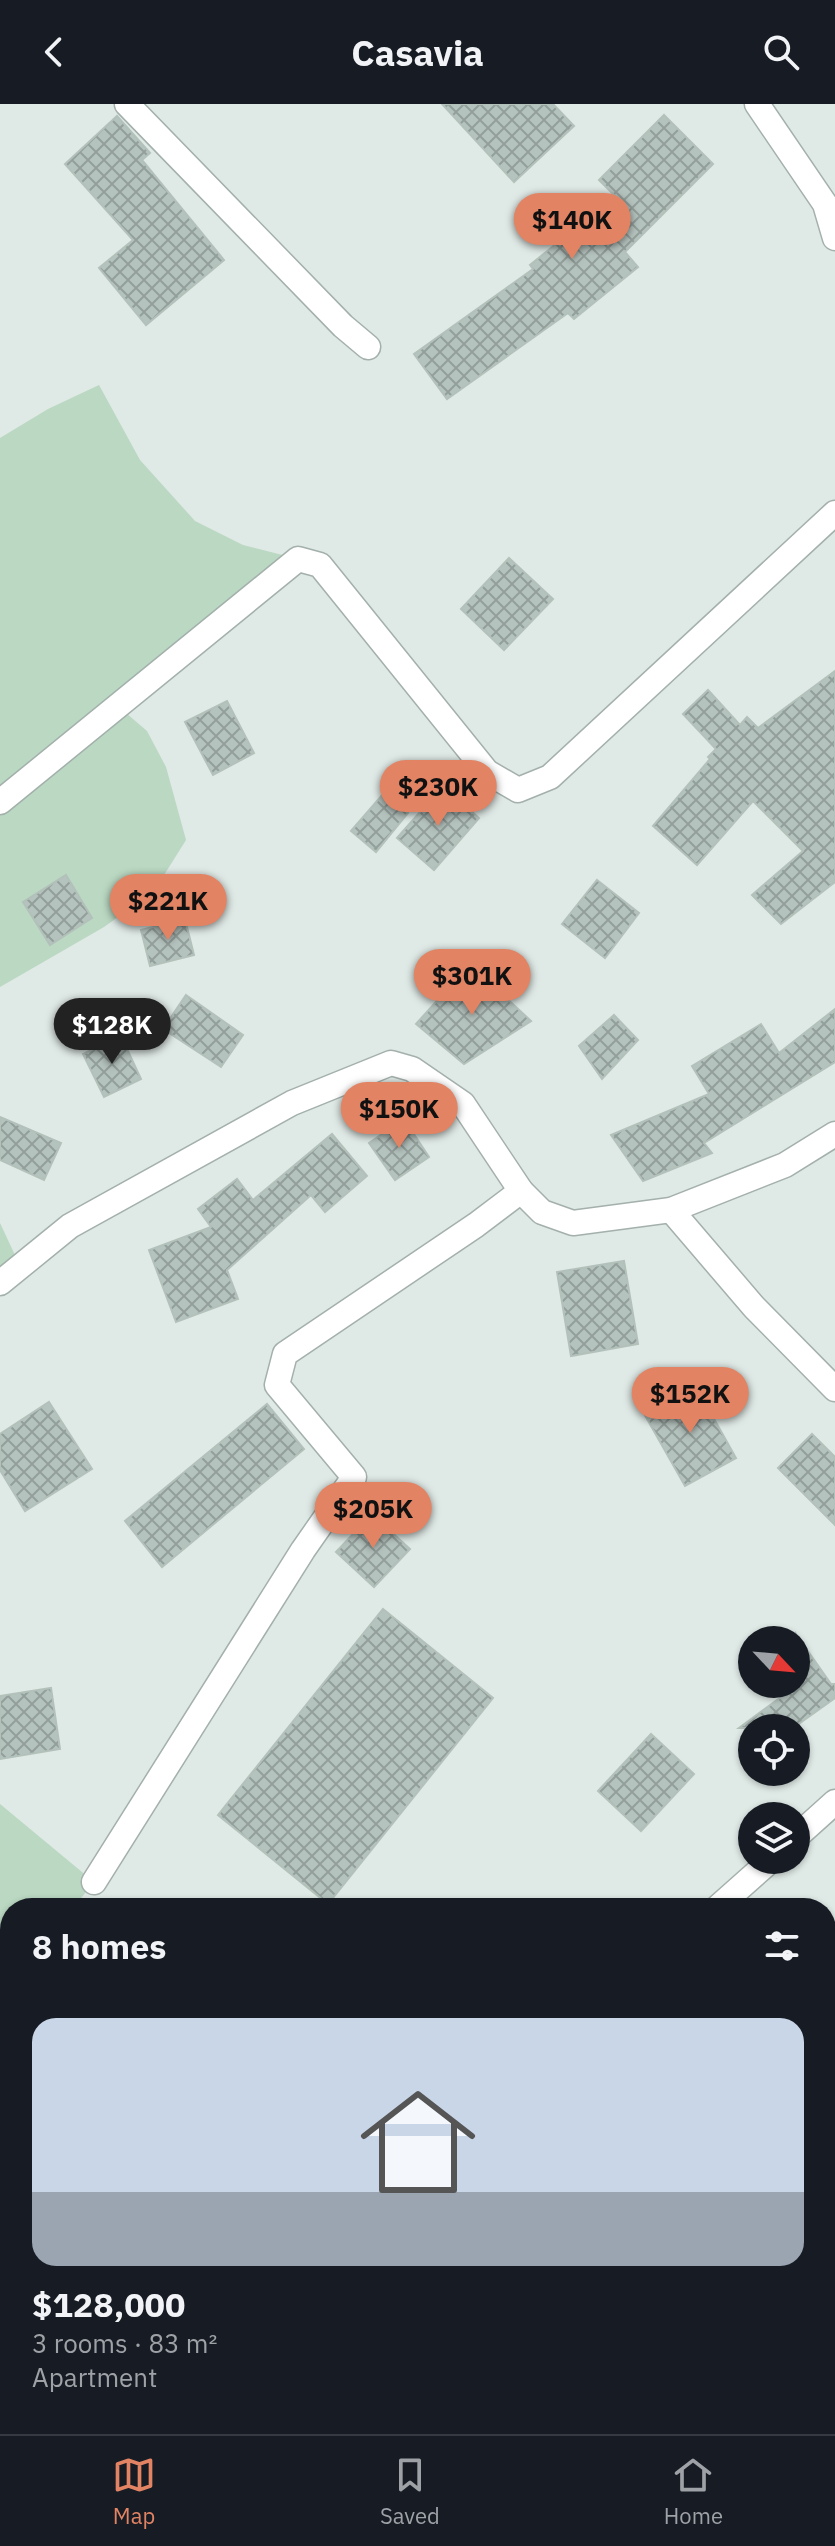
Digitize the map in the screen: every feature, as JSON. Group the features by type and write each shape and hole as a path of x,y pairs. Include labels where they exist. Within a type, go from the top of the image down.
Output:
{"street":[{"path":"127,104 343,326 368,347"},
{"path":"757,104 825,204 835,238"},
{"path":"0,802 298,559 320,565 487,772 518,790 550,777 835,513"},
{"path":"0,1283 70,1226 292,1103 391,1063 412,1069 463,1104 521,1191 542,1212 573,1223 671,1210 785,1165 835,1134"},
{"path":"94,1882 303,1550 354,1477 277,1385 285,1354 476,1225 521,1191"},
{"path":"671,1210 754,1307 835,1389"},
{"path":"810,1824 835,1802"},
{"path":"728,1898 755,1874"}],"green space":[{"path":"99,385 140,460 195,521 243,545 298,559 119,707 147,731 166,767 186,840 154,891 104,927 0,987 0,438 48,409"},
{"path":"0,1223 20,1266 0,1283"},
{"path":"0,1804 94,1882 81,1898 0,1898"}],"building":[{"path":"442,104 553,104 574,126 514,182"},
{"path":"664,115 713,164 625,252 638,267 574,319 568,313 447,399 414,354 533,269 530,265 615,196 599,180"},
{"path":"117,116 150,153 142,160 224,260 146,325 99,268 133,240 65,164"},
{"path":"509,558 553,599 504,650 461,609"},
{"path":"835,671 835,882 781,924 752,895 803,851 753,801 697,865 653,826 716,749 683,714 708,690 740,725 747,717 758,728"},
{"path":"227,701 254,753 213,775 185,722"},
{"path":"443,786 479,818 434,870 397,838"},
{"path":"384,793 408,813 376,852 351,831"},
{"path":"66,875 92,918 50,945 23,902"},
{"path":"597,880 639,913 605,958 562,924"},
{"path":"185,919 194,955 150,966 141,930"},
{"path":"470,964 531,1021 464,1064 416,1024"},
{"path":"186,995 243,1035 221,1067 163,1029"},
{"path":"835,1009 835,1062 704,1143 712,1153 643,1181 611,1135 709,1094 692,1066 761,1024 779,1053"},
{"path":"614,1015 638,1040 602,1079 579,1046"},
{"path":"121,1036 141,1079 104,1097 83,1054"},
{"path":"0,1117 61,1143 44,1180 0,1160"},
{"path":"404,1119 429,1157 395,1180 369,1143"},
{"path":"332,1134 367,1176 325,1212 311,1195 227,1270 238,1299 176,1322 149,1250 211,1227 198,1209 237,1179 253,1200"},
{"path":"624,1261 638,1344 571,1356 557,1272"},
{"path":"694,1383 736,1458 685,1486 643,1412"},
{"path":"49,1402 92,1469 25,1511 0,1470 0,1434"},
{"path":"267,1404 304,1449 162,1567 125,1521"},
{"path":"812,1434 835,1457 835,1525 778,1468"},
{"path":"372,1514 410,1549 374,1587 336,1552"},
{"path":"383,1609 493,1698 333,1898 321,1898 218,1815"},
{"path":"810,1654 831,1684 835,1684 835,1698 810,1716 758,1714 780,1698 810,1698"},
{"path":"51,1688 60,1749 0,1759 0,1696"},
{"path":"651,1734 694,1774 641,1831 598,1791"}]}
